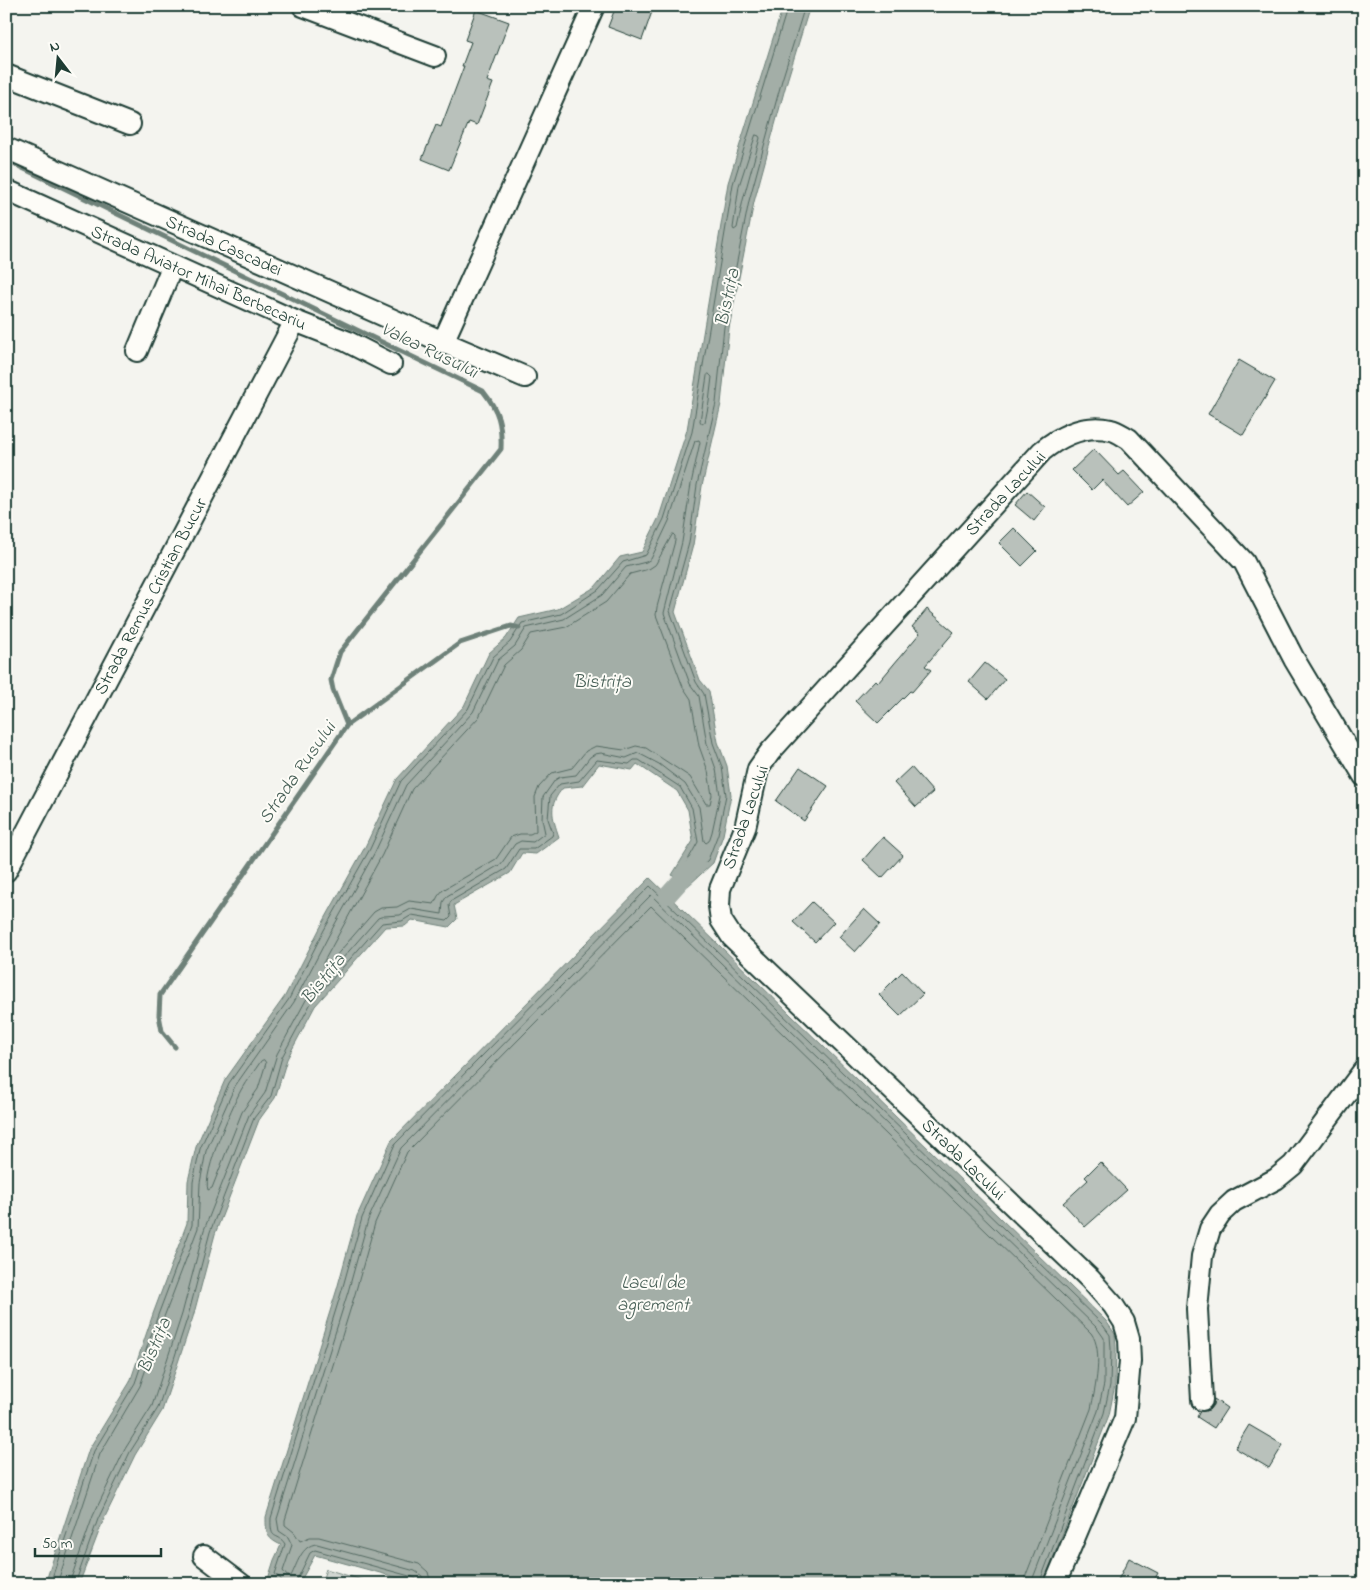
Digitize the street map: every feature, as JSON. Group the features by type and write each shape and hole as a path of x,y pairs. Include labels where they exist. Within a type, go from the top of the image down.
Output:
{"street":[{"path":"303,6 436,56"},
{"path":"443,342 594,6"},
{"path":"6,75 130,124"},
{"name":"Strada Cascadei","path":"6,148 525,377"},
{"name":"Strada Aviator Mihai Berbecariu","path":"6,190 294,321 346,341 391,364"},
{"path":"137,350 172,266"},
{"name":"Strada Remus Cristian Bucur","path":"6,871 294,321"},
{"name":"Strada Lacului","path":"1055,1584 1125,1418 1130,1361 1129,1339 1124,1322 1113,1305 1090,1279 751,956 728,931 721,920 719,906 720,889 746,828 758,769 770,752 1042,451 1054,442 1090,427 1113,430 1129,439 1244,562 1294,660 1364,776"},
{"path":"1202,1400 1197,1309 1202,1256 1210,1229 1220,1214 1234,1201 1276,1179 1294,1165 1364,1070"},
{"path":"204,1556 241,1584"}],"shaded area":[{"path":"326,1569 375,1584 321,1584"}],"water":[{"name":"Bistrița","path":"783,6 810,6 787,81 754,202 729,328 721,404 702,486 693,545 675,612 700,680 709,691 718,742 727,766 731,795 723,835 713,863 688,886 672,875 693,841 688,810 677,791 637,764 632,770 599,764 582,786 563,788 558,794 553,805 553,817 559,837 536,854 522,853 510,873 454,905 457,919 449,927 412,920 405,926 385,927 315,1006 287,1059 275,1098 259,1120 215,1234 193,1317 162,1411 135,1455 103,1521 79,1584 45,1584 89,1449 130,1382 187,1223 188,1181 196,1147 225,1080 285,996 365,847 397,779 464,706 489,653 506,638 519,618 558,609 595,587 620,557 642,552 659,517 687,430 728,183"},
{"name":"Lacul de agrement","path":"650,878 1106,1321 1115,1334 1115,1385 1109,1415 1043,1584 420,1584 315,1555 299,1584 287,1584 268,1579 281,1545 272,1540 268,1534 266,1517 337,1289 357,1216 391,1141"}],"building":[{"path":"616,6 654,6 642,40 608,27"},
{"path":"476,10 509,22 487,81 493,83 477,125 469,122 449,170 422,159 436,125 441,127 464,66 462,66 471,42 465,40"},
{"path":"1239,360 1275,381 1243,435 1208,414"},
{"path":"1094,449 1119,475 1124,471 1144,492 1127,507 1102,480 1092,490 1072,470"},
{"path":"1027,491 1045,507 1034,521 1015,505"},
{"path":"1014,528 1037,551 1022,566 999,543"},
{"path":"927,609 954,632 925,666 931,670 912,692 910,691 878,723 855,701 875,680 878,683 920,633 912,627"},
{"path":"985,663 1005,679 988,699 969,682"},
{"path":"800,767 828,786 804,821 776,801"},
{"path":"911,767 933,792 916,807 894,783"},
{"path":"883,837 903,855 882,878 863,860"},
{"path":"812,902 834,922 815,942 793,922"},
{"path":"864,909 880,924 855,952 839,937"},
{"path":"902,972 923,994 900,1016 879,995"},
{"path":"1100,1162 1127,1190 1085,1227 1063,1203 1088,1180 1085,1177"},
{"path":"1214,1399 1227,1408 1214,1428 1197,1417 1200,1411 1209,1410 1213,1405"},
{"path":"1249,1425 1283,1445 1269,1468 1235,1448"},
{"path":"1129,1558 1158,1573 1152,1584 1116,1584"}],"waterway":[{"name":"Valea Rusului","path":"6,160 483,391 493,405 500,425 501,449 340,652 331,680 347,725"},
{"name":"Strada Rusului","path":"175,1047 162,1031 159,1015 160,995 347,725 460,643 511,626 519,628"},
{"path":"668,895 696,864"}]}
